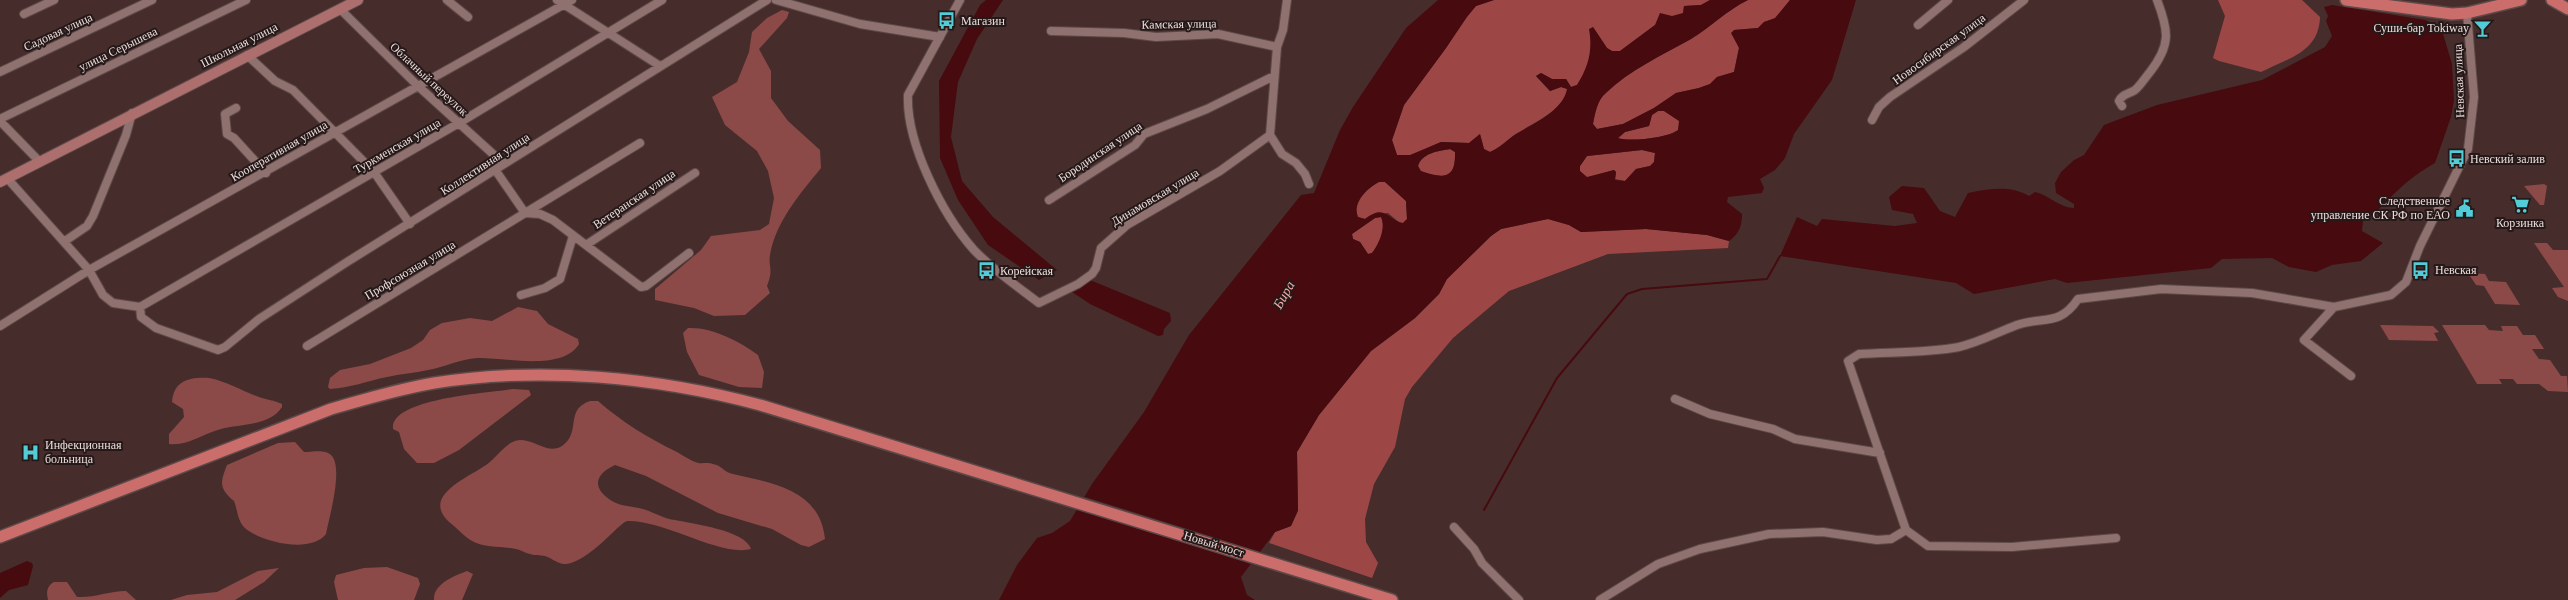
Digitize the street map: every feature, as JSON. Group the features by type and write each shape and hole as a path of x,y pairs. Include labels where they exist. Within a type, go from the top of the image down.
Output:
{"main road":[{"name":"Школьная улица","path":"3,180 358,0"},
{"path":"2346,0 2434,12 2467,13 2521,0"},
{"path":"2552,0 2568,10"},
{"name":"Новый мост","path":"0,537 331,409 384,394 434,383 519,375 580,376 707,391 760,404 1036,488 1392,600"}],"street":[{"path":"24,14 54,0"},
{"name":"Садовая улица","path":"0,72 152,0"},
{"name":"улица Серышева","path":"0,120 246,0"},
{"path":"447,0 468,17"},
{"name":"Кооперативная улица","path":"0,326 89,270 266,173 560,3 572,0"},
{"name":"Туркменская улица","path":"140,307 459,123 662,0"},
{"name":"Коллективная улица","path":"140,307 141,317 156,328 218,350 226,347 259,319 767,0"},
{"path":"776,0 860,24 940,37 960,0"},
{"path":"1286,0 1283,30 1277,47 1270,135 1282,154 1296,163 1306,174 1309,184"},
{"path":"1918,25 1948,0"},
{"name":"Новосибирская улица","path":"1872,120 1879,106 1890,97 1964,47 2024,0"},
{"path":"2122,106 2119,101 2121,97 2135,90 2162,57 2166,40 2164,19 2157,0"},
{"path":"560,3 660,66"},
{"name":"Облачный переулок","path":"340,9 418,86 504,164"},
{"name":"Невская улица","path":"2334,307 2391,295 2406,282 2420,246 2468,149 2474,97 2467,13"},
{"name":"Камская улица","path":"1051,31 1124,33 1156,37 1218,34 1277,47"},
{"name":"Динамовская улица","path":"940,37 914,82 906,102 906,110 917,148 936,190 966,240 993,268 1039,303 1092,274 1101,248 1127,225 1220,171 1270,135"},
{"path":"247,55 274,81 293,90 374,172 410,224"},
{"name":"Бородинская улица","path":"1049,200 1135,145 1144,134 1208,109 1274,76"},
{"path":"236,108 225,114 227,134 234,138 266,173"},
{"path":"65,241 87,226 94,216 126,135 132,114"},
{"path":"0,120 38,161"},
{"name":"Профсоюзная улица","path":"307,346 640,143"},
{"path":"496,171 525,213 540,214 553,220 641,287 646,286 689,254"},
{"name":"Ветеранская улица","path":"586,245 695,172"},
{"name":"Школьная улица","path":"3,180 65,241 89,270 103,295 112,303 140,307"},
{"path":"520,295 545,288 560,279 573,236"},
{"path":"2116,538 2012,548 1928,546 1906,530 1848,361 1859,354 1958,347 1977,342 2018,324 2048,321 2070,311 2078,299 2161,289 2252,293 2334,307"},
{"path":"2334,307 2304,340 2351,376"},
{"path":"1675,399 1710,414 1773,429 1795,439 1821,445 1880,453"},
{"path":"1454,527 1474,549 1482,563 1519,600"},
{"path":"1600,600 1658,564 1700,549 1769,534 1823,532 1877,540 1890,539 1906,530"}],"shaded area":[{"path":"1494,0 1710,0 1701,5 1684,6 1683,14 1655,25 1620,51 1612,51 1607,48 1593,27 1589,65 1577,85 1571,87 1566,79 1552,79 1541,73 1536,76 1550,91 1561,87 1568,89 1565,97 1545,117 1490,152 1484,149 1480,134 1469,143 1441,142 1410,156 1397,155 1392,140 1404,105 1446,48 1466,17 1476,6"},
{"path":"1748,0 1790,0 1775,19 1764,22 1758,28 1734,30 1739,48 1734,72 1717,77 1710,84 1699,88 1676,93 1654,108 1623,124 1597,129 1593,124 1598,103 1605,93 1636,70 1691,39"},
{"path":"2218,0 2302,0 2320,17 2318,29 2314,38 2301,52 2261,72 2219,61 2213,58 2225,16"},
{"path":"782,10 789,12 787,18 759,49 771,71 771,98 788,121 820,150 821,168 790,208 773,243 767,286 770,293 745,315 714,316 694,308 655,300 655,289 701,250 711,236 760,230 769,224 774,198 768,171 757,151 725,125 712,97 737,82 749,52 752,32 767,18"},
{"path":"1658,111 1664,111 1680,121 1678,130 1666,135 1648,138 1631,140 1618,138 1625,132 1649,126 1652,115"},
{"path":"1450,149 1455,152 1455,161 1451,172 1447,175 1442,176 1420,171 1418,166 1427,155"},
{"path":"1642,150 1655,153 1654,162 1650,166 1636,169 1625,181 1615,179 1616,172 1614,170 1587,178 1580,171 1580,166 1587,156"},
{"path":"1379,182 1385,182 1406,201 1407,219 1403,223 1400,223 1388,213 1371,215 1365,219 1357,217 1357,206 1362,196"},
{"path":"2544,184 2547,186 2544,205 2540,205 2524,186"},
{"path":"1381,217 1383,231 1372,253 1368,254 1360,242 1353,239 1352,234 1375,218"},
{"path":"1548,219 1569,225 1581,232 1646,229 1707,235 1729,241 1728,248 1608,254 1509,291 1453,338 1412,387 1405,399 1395,447 1374,484 1365,519 1366,542 1378,563 1372,578 1269,543 1275,532 1291,526 1298,511 1297,452 1319,415 1371,351 1415,318 1439,294 1447,279 1491,236 1501,229"},
{"path":"2534,243 2547,243 2553,250 2568,250 2568,301 2558,297 2552,288 2564,287"},
{"path":"2468,273 2485,274 2489,281 2506,282 2520,305 2495,304 2484,286 2476,285"},
{"path":"518,307 537,311 548,324 578,339 579,344 571,353 560,358 517,361 477,358 459,361 434,369 345,387 330,389 328,387 330,378 340,370 370,364 411,348 423,340 430,330 442,323 470,318 492,321"},
{"path":"2380,325 2433,326 2439,332 2434,333 2438,341 2389,340"},
{"path":"2442,325 2485,325 2489,330 2503,331 2501,326 2517,326 2523,335 2535,335 2544,349 2532,349 2539,359 2550,360 2561,376 2567,376 2568,392 2548,391 2539,384 2517,384 2513,379 2499,379 2502,384 2477,384"},
{"path":"688,328 716,332 758,355 764,372 762,388 739,387 699,375 687,352 683,333"},
{"path":"209,378 282,404 282,407 270,418 262,421 221,429 183,443 169,444 169,434 184,417 183,409 172,402 176,389 180,384 189,379"},
{"path":"513,389 529,390 531,395 459,450 434,463 417,463 404,449 399,432 393,429 396,419 407,410 424,404 464,395"},
{"path":"590,401 598,401 636,429 693,461 716,465 730,473 777,485 791,491 804,499 814,509 821,522 825,539 809,547 801,545 772,529 718,513 646,476 615,465 603,473 598,482 601,491 612,501 668,518 718,529 739,537 747,542 751,549 724,548 658,526 627,521 584,557 575,562 563,564 545,556 532,555 516,549 488,546 472,541 444,516 440,507 442,498 448,491 486,465 511,443 521,440 551,449 562,446 571,434 577,410"},
{"path":"295,442 304,452 322,451 331,455 335,461 336,470 336,481 326,534 319,540 298,545 275,542 246,529 239,519 234,501 223,489 222,485 227,465 278,443"},
{"path":"387,567 418,578 420,584 414,600 338,600 334,582 336,575 364,568"},
{"path":"279,568 264,582 235,600 171,600 187,595 217,592 258,571"},
{"path":"467,571 473,574 462,600 434,600 437,589 445,581"},
{"path":"54,582 67,582 77,597 126,591 136,600 48,600 48,590"}],"water":[{"path":"986,0 1003,0 977,39 958,82 951,137 962,181 993,217 1057,270 1039,280 988,245 958,200 940,158 939,81 980,5"},
{"name":"Бира","path":"1438,0 1494,0 1476,6 1467,17 1404,105 1392,140 1397,155 1410,155 1441,142 1469,143 1480,134 1484,149 1490,152 1539,121 1560,104 1567,89 1561,87 1550,91 1536,76 1541,73 1552,79 1566,79 1571,87 1577,85 1589,58 1589,29 1593,27 1607,48 1612,51 1620,51 1655,25 1660,13 1672,16 1683,13 1684,6 1701,5 1710,0 1748,0 1691,39 1647,63 1615,85 1598,103 1593,124 1597,129 1623,124 1654,108 1676,93 1699,88 1710,84 1717,77 1734,72 1739,48 1731,33 1734,30 1758,28 1764,22 1775,18 1790,0 1856,0 1832,80 1794,134 1785,158 1775,170 1760,179 1764,188 1762,193 1728,197 1727,202 1742,214 1739,229 1729,241 1707,235 1646,229 1581,232 1569,225 1548,219 1501,229 1491,236 1447,279 1439,294 1415,318 1371,351 1319,415 1297,452 1298,510 1291,526 1275,532 1241,577 1247,595 1255,600 999,600 1017,565 1037,538 1052,533 1070,521 1092,484 1144,412 1189,335 1301,195 1314,193 1340,130 1353,107 1406,28","holes":["1658,111 1664,111 1679,121 1678,130 1666,135 1649,138 1631,140 1618,138 1625,132 1649,126 1652,115","1450,149 1455,152 1455,161 1451,172 1442,176 1421,171 1418,166 1420,162 1431,153","1642,150 1655,153 1654,162 1650,166 1636,169 1625,181 1615,180 1616,172 1614,170 1587,177 1580,171 1580,166 1587,156","1379,182 1385,182 1406,201 1407,219 1403,223 1382,212 1372,214 1365,219 1358,217 1357,206 1359,201 1370,188","1381,217 1383,226 1381,236 1372,253 1368,254 1360,242 1353,239 1352,234 1375,218"]},
{"path":"2332,5 2425,20 2441,27 2452,64 2454,100 2451,117 2435,163 2410,180 2363,221 2362,231 2383,243 2361,261 2332,265 2316,272 2289,267 2272,258 2222,259 2211,268 2067,283 2055,279 1974,294 1956,283 1780,256 1797,217 1817,226 1822,219 1895,226 1917,223 1913,214 1892,210 1889,197 1902,186 1924,188 1940,211 1955,217 1968,193 1992,189 2014,190 2029,196 2035,192 2064,206 2074,208 2074,204 2056,193 2055,183 2061,172 2074,160 2084,155 2104,125 2157,105 2262,80 2325,47 2332,36 2326,21 2328,16 2324,7"},
{"path":"1090,280 1170,313 1171,321 1164,329 1163,335 1158,336 1090,304 1069,290"},
{"path":"27,561 32,563 33,566 28,585 9,590 0,598 0,573"}],"pier":[{"path":"1082,496 1264,553 1254,565 1074,508"}],"waterway":[{"path":"1484,510 1557,378 1627,294 1642,289 1767,279 1780,256"}],"place":[{"name":"Магазин","path":"947,21"},
{"name":"Суши-бар Tokiway","path":"2483,28"},
{"name":"Невский залив","path":"2456,159"},
{"name":"Корзинка","path":"2520,204"},
{"name":"Следственное управление СК РФ по ЕАО","path":"2464,208"},
{"name":"Невская","path":"2421,270"},
{"name":"Корейская","path":"986,271"},
{"name":"Инфекционная больница","path":"31,452"}]}
